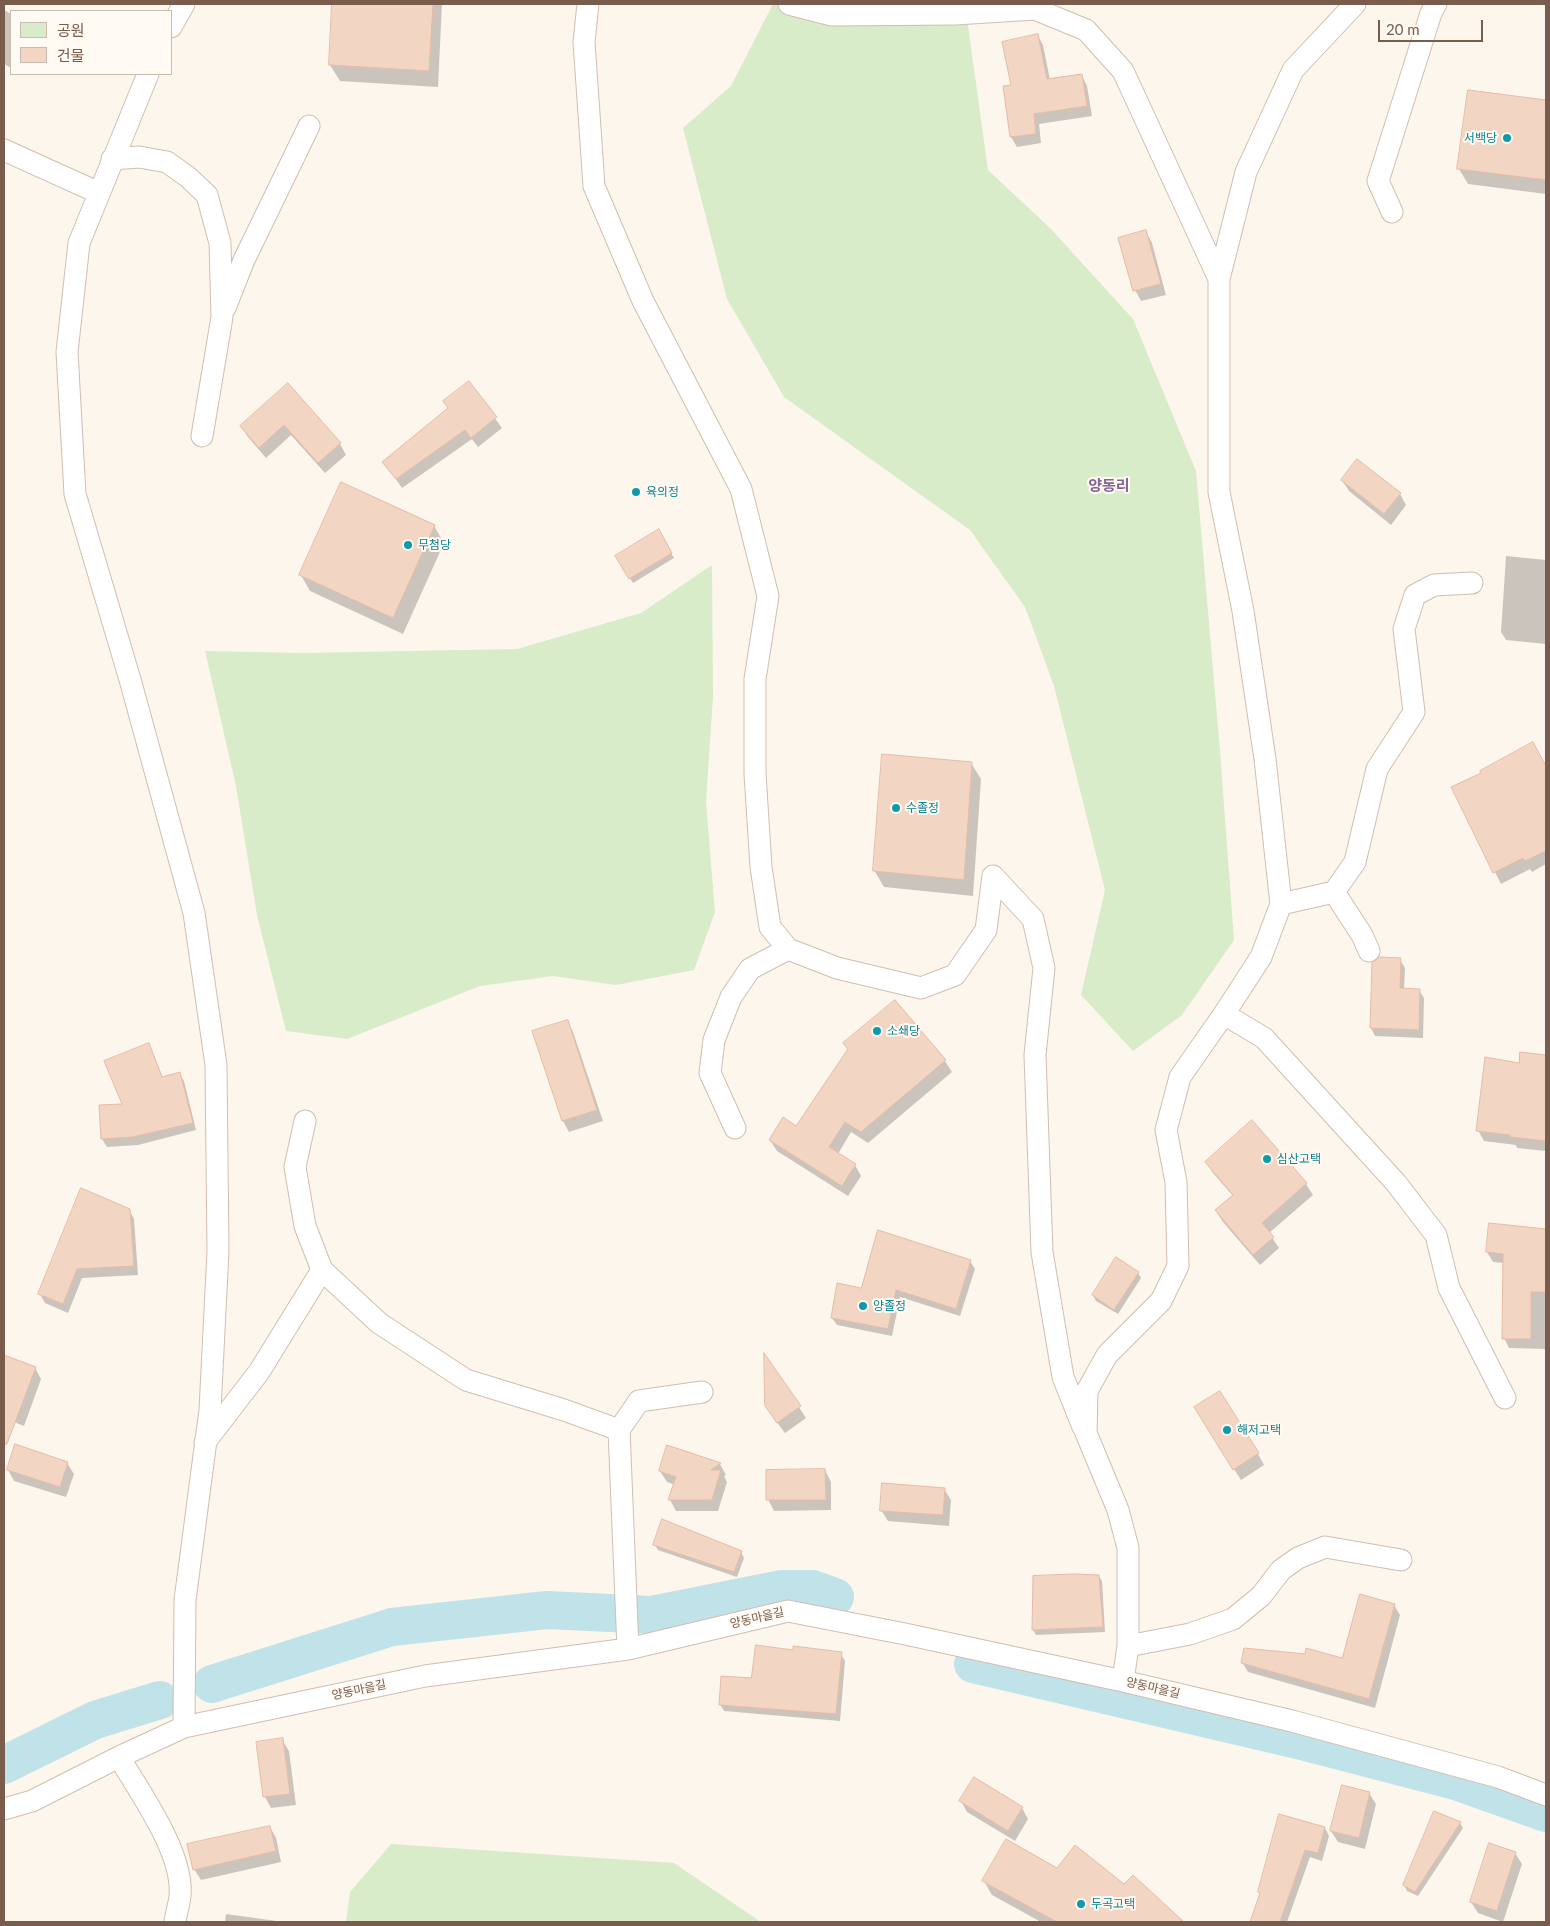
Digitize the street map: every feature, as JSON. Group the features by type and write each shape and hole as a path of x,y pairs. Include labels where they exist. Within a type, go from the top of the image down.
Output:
{"lane":[{"path":"172,25 184,4"},
{"path":"588,4 584,42 594,186 643,301 741,489 768,596 755,679 755,774 761,867 770,927 788,949 838,968 921,988 954,975 986,930 993,876 1033,919 1044,968 1035,1054 1042,1252 1063,1377 1118,1510 1128,1548 1128,1646 1123,1681"},
{"path":"789,4 832,15 955,14 1035,9 1086,30 1123,71 1219,279"},
{"path":"1086,1434 1087,1391 1107,1355 1161,1301 1178,1266 1176,1182 1166,1130 1180,1076 1261,957 1281,904 1265,759 1243,611 1219,492 1219,279 1246,172 1293,70 1355,4"},
{"path":"1392,212 1378,181 1437,7"},
{"path":"148,75 79,243 67,352 75,494 131,683 194,913 214,1056 218,1252 210,1410 185,1600 184,1727"},
{"path":"222,317 244,260 309,126"},
{"path":"4,150 99,193"},
{"path":"112,159 139,157 167,162 188,177 207,195 220,243 222,317 202,436"},
{"path":"1281,904 1334,892 1355,862 1377,769 1414,712 1404,629 1415,595 1434,585 1472,583"},
{"path":"1334,892 1362,935 1369,951"},
{"path":"735,1128 710,1073 714,1040 731,997 750,970 788,949"},
{"path":"1224,1014 1264,1038 1396,1183 1436,1235 1449,1288 1505,1398"},
{"path":"305,1121 295,1167 305,1226 322,1270 379,1323 466,1380 564,1410 619,1430"},
{"path":"205,1442 258,1372 322,1270"},
{"path":"628,1648 624,1592 619,1430 639,1401 702,1392"},
{"path":"1128,1646 1190,1634 1233,1619 1260,1596 1280,1570 1298,1558 1325,1547 1401,1560"},
{"name":"양동마을길","path":"4,1809 32,1801 184,1727 425,1676 628,1648 788,1611 1123,1681 1292,1721 1498,1776 1546,1795"},
{"path":"119,1757 156,1819 176,1859 180,1894 174,1922"}],"green space":[{"path":"773,4 965,4 988,170 1050,228 1133,319 1196,471 1234,940 1182,1015 1133,1051 1081,995 1105,890 1054,686 1025,607 970,530 784,397 727,299 683,128 731,86"},
{"path":"712,565 713,697 706,801 715,912 694,970 616,985 553,976 480,986 347,1039 286,1031 257,915 236,786 205,651 303,653 517,649 641,613"},
{"path":"391,1844 674,1863 761,1922 346,1922 350,1892"}],"building":[{"path":"332,4 433,4 429,71 329,65"},
{"path":"1038,34 1047,79 1082,74 1087,106 1034,114 1036,134 1010,137 1003,86 1011,85 1002,42"},
{"name":"서백당","path":"1468,90 1546,100 1546,180 1457,169"},
{"path":"1146,230 1161,284 1133,291 1118,238"},
{"path":"469,381 497,417 471,438 465,430 396,479 382,462 448,408 443,401"},
{"path":"288,383 341,443 318,463 284,425 259,448 240,426"},
{"path":"1357,459 1401,493 1384,514 1341,480"},
{"name":"무첨당","path":"341,482 435,525 393,618 299,575"},
{"path":"659,529 672,553 629,579 615,556"},
{"path":"1533,742 1546,766 1546,851 1525,861 1523,858 1493,873 1451,787 1481,773 1480,771"},
{"name":"수졸정","path":"882,754 972,762 964,880 873,871"},
{"path":"1380,957 1401,958 1400,988 1420,989 1419,1030 1370,1028 1372,963"},
{"path":"895,1000 946,1060 861,1132 845,1122 829,1147 856,1164 842,1186 769,1140 783,1117 796,1126 848,1049 843,1043"},
{"path":"568,1020 597,1110 562,1121 532,1031"},
{"path":"149,1043 162,1077 180,1072 193,1123 133,1137 101,1139 99,1105 122,1104 104,1061"},
{"path":"1520,1052 1546,1055 1546,1141 1476,1131 1485,1057 1519,1063"},
{"path":"1252,1120 1307,1183 1262,1223 1274,1237 1253,1255 1215,1210 1233,1195 1205,1162"},
{"path":"81,1188 130,1209 134,1266 77,1269 63,1304 38,1294"},
{"path":"1489,1223 1546,1229 1546,1292 1531,1292 1531,1339 1502,1339 1503,1254 1486,1252"},
{"path":"878,1230 971,1260 956,1309 896,1290 888,1329 831,1318 837,1283 861,1288"},
{"path":"1116,1257 1139,1272 1114,1310 1092,1295"},
{"path":"764,1353 801,1406 777,1423 765,1406"},
{"path":"4,1355 36,1367 7,1444 4,1444"},
{"name":"해저고택","path":"1220,1391 1259,1453 1233,1470 1194,1407"},
{"path":"15,1444 68,1462 60,1487 7,1470"},
{"path":"667,1445 721,1463 711,1470 721,1470 712,1500 668,1500 676,1477 659,1471"},
{"path":"825,1469 826,1500 766,1500 766,1470"},
{"path":"882,1483 945,1488 943,1515 880,1511"},
{"path":"662,1519 742,1551 734,1572 653,1545"},
{"path":"1099,1575 1103,1627 1032,1630 1033,1576"},
{"path":"1360,1594 1395,1604 1369,1699 1241,1663 1244,1648 1305,1654 1306,1648 1342,1658"},
{"path":"756,1645 793,1650 793,1646 842,1652 836,1714 719,1705 721,1676 751,1678"},
{"path":"283,1738 290,1794 263,1797 256,1742"},
{"path":"974,1777 1023,1807 1008,1831 959,1801"},
{"path":"1342,1785 1370,1792 1359,1838 1330,1831"},
{"path":"1434,1811 1461,1822 1415,1892 1403,1885"},
{"path":"1279,1814 1325,1827 1318,1853 1305,1850 1280,1922 1250,1922 1260,1893 1258,1892"},
{"path":"270,1826 276,1851 193,1870 187,1844"},
{"path":"1006,1839 1057,1868 1075,1845 1124,1884 1133,1875 1184,1922 1057,1922 982,1881"},
{"path":"1489,1843 1516,1852 1497,1911 1470,1902"}],"waterway":[{"path":"212,1684 392,1627 547,1610 652,1615 782,1589 813,1589 835,1597"},
{"path":"973,1664 1306,1742 1456,1781 1546,1813"},
{"path":"4,1765 95,1720 160,1700"}],"place":[{"name":"서백당","path":"1507,138"},
{"name":"육의정","path":"636,492"},
{"name":"무첨당","path":"408,545"},
{"name":"수졸정","path":"896,808"},
{"name":"소쇄당","path":"877,1031"},
{"name":"심산고택","path":"1267,1159"},
{"name":"양졸정","path":"863,1306"},
{"name":"해저고택","path":"1227,1430"},
{"name":"두곡고택","path":"1081,1904"}],"district":[{"name":"양동리","path":"1109,486"}]}
